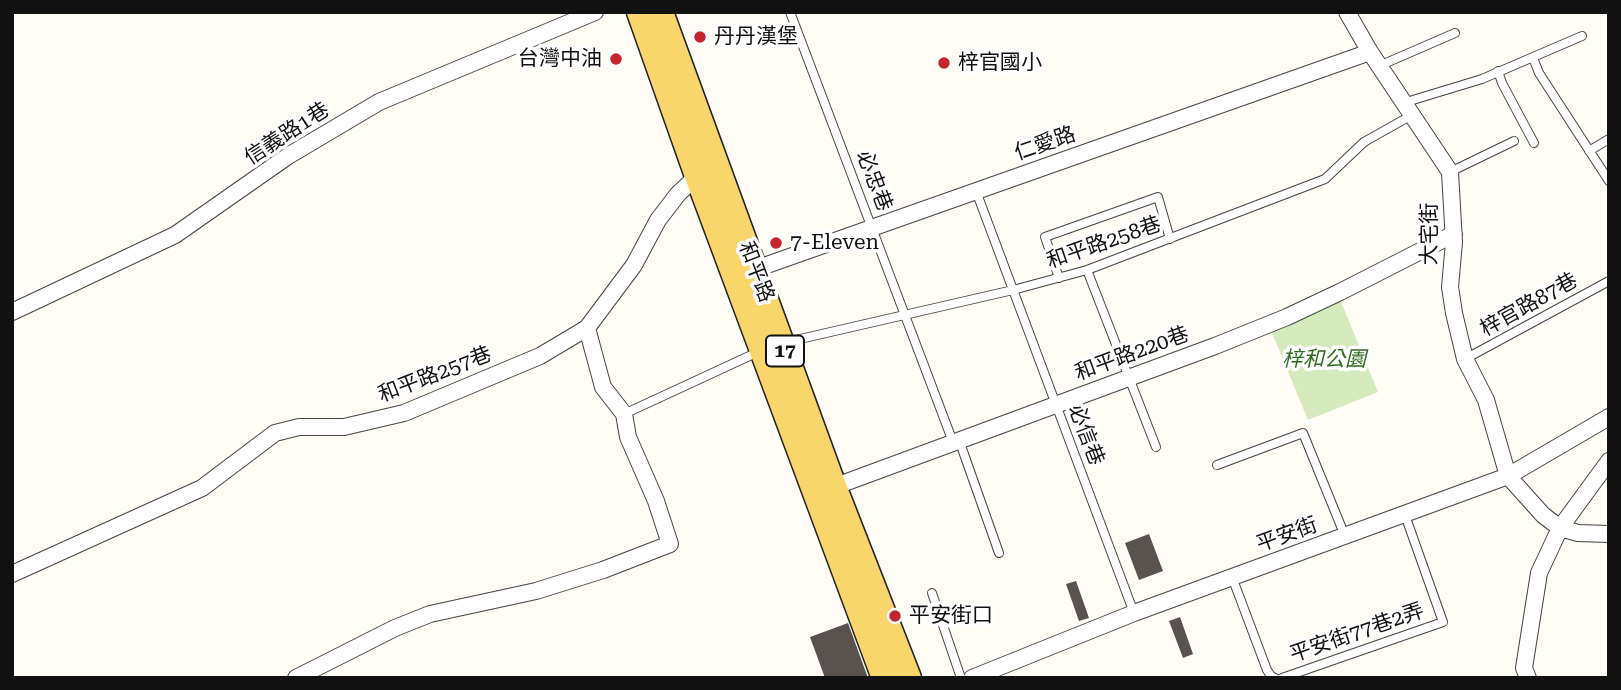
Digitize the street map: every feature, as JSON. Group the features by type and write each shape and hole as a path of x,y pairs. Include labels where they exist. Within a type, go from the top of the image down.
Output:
{"main road":[{"name":"和平路","path":"653,20 697,176 744,272"},
{"name":"和平路","path":"653,20 825,489 884,678"},
{"name":"和平路","path":"825,489 909,678"}],"street":[{"name":"信義路1巷","path":"12,312 175,235 288,156 379,102 595,12"},
{"name":"大宅街","path":"1347,12 1379,66 1450,172 1454,234 1450,287 1454,313 1465,359 1486,400 1508,476"},
{"name":"仁愛路","path":"744,272 1370,52"},
{"name":"和平路257巷","path":"12,574 202,488 275,433 299,427 344,427 404,413 540,356 587,328 634,265 657,220 697,176"},
{"name":"和平路220巷","path":"825,489 1216,346 1287,317 1454,234"},
{"path":"296,678 395,628 430,614 536,591 603,570 670,544 656,501 628,437 624,414 603,387 587,328"},
{"name":"平安街","path":"972,678 1135,613 1508,476 1609,417"},
{"path":"1528,678 1524,668 1539,573 1560,528 1609,461"},
{"path":"1508,476 1543,515 1560,528 1578,533 1609,534"}],"lane":[{"name":"必忠巷","path":"790,12 905,316 999,553"},
{"path":"1379,66 1455,33"},
{"name":"和平路258巷","path":"624,414 773,347 1087,270 1325,179 1364,142 1407,109 1582,36"},
{"path":"1533,58 1539,73 1609,181"},
{"path":"1499,71 1513,105 1534,143"},
{"path":"1590,151 1609,139"},
{"path":"1450,172 1514,141"},
{"name":"必信巷","path":"976,191 1135,613"},
{"path":"1059,278 1045,237 1158,197 1170,239"},
{"path":"1087,270 1156,447"},
{"name":"梓官路87巷","path":"1465,359 1609,281"},
{"path":"1217,466 1303,433 1345,536"},
{"name":"平安街77巷2弄","path":"1282,678 1443,621 1405,515"},
{"path":"1232,577 1267,670 1275,678"},
{"path":"932,593 961,678"}],"green space":[{"name":"梓和公園","path":"1340,299 1378,392 1308,420 1270,328"}],"building":[{"path":"1149,534 1163,571 1139,580 1125,543"},
{"path":"1076,581 1089,618 1079,621 1066,584"},
{"path":"1180,617 1193,654 1183,658 1169,621"},
{"path":"848,623 868,678 825,678 810,637"}],"place":[{"name":"丹丹漢堡","path":"700,37"},
{"name":"台灣中油","path":"616,59"},
{"name":"梓官國小","path":"944,63"},
{"name":"7-Eleven","path":"776,243"},
{"name":"平安街口","path":"895,616"}]}
